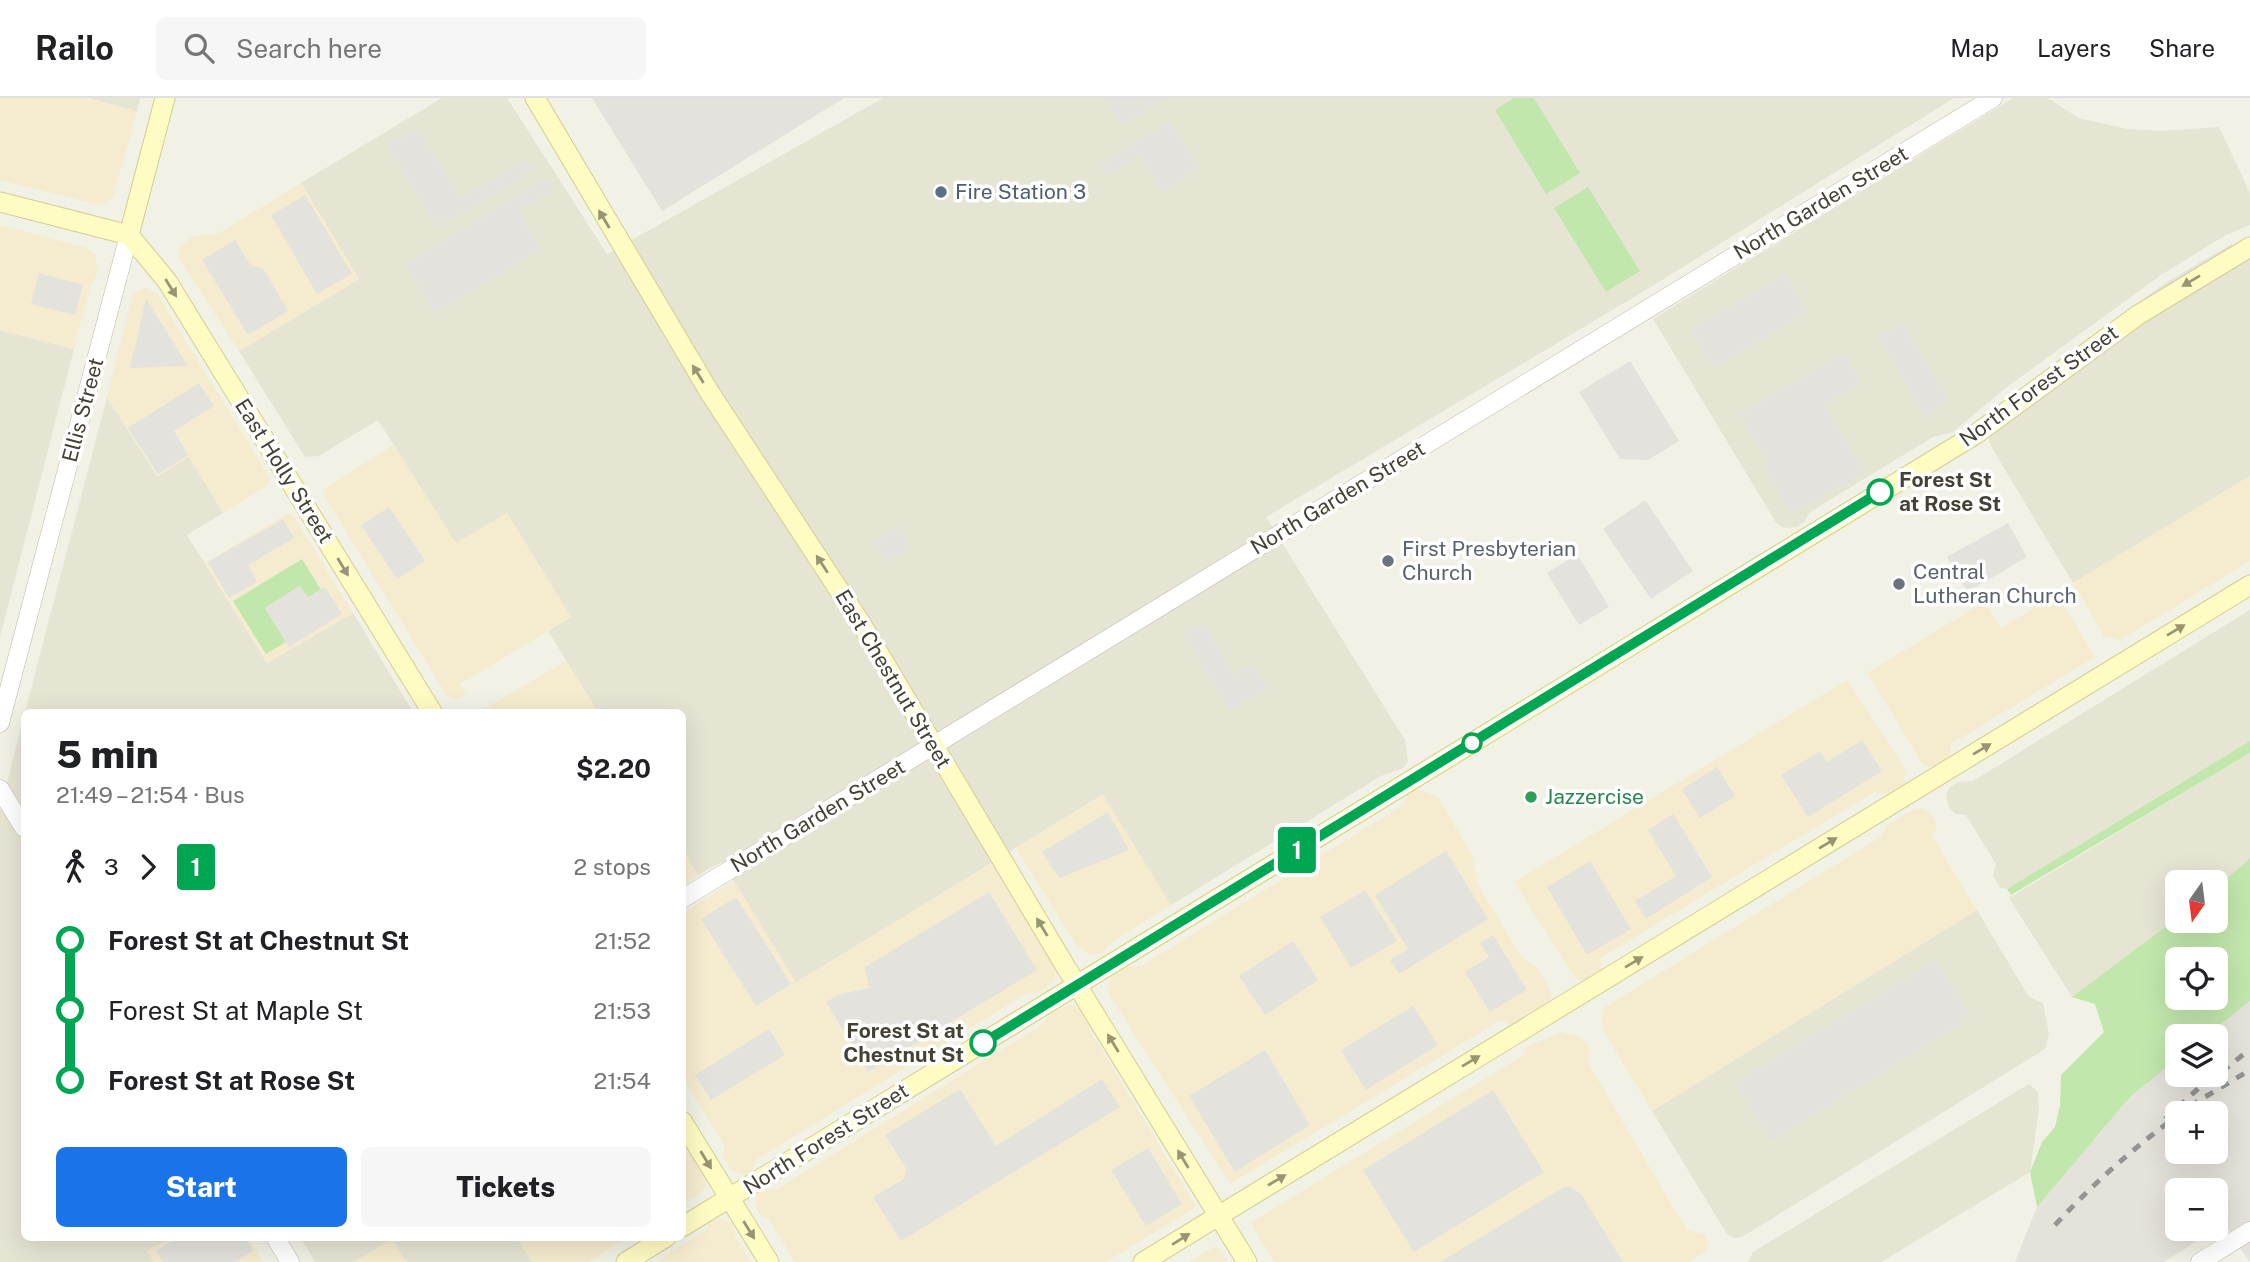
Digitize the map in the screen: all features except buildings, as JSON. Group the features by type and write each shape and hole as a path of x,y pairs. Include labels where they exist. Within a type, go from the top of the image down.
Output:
{"main road":[{"name":"Ellis Street","path":"129,235 165,98"},
{"name":"East Chestnut Street","path":"535,98 710,393 862,625 1077,985 1247,1262"},
{"path":"0,202 129,235"},
{"name":"East Holly Street","path":"129,235 167,281 430,709"},
{"name":"North Forest Street","path":"686,1225 1976,434 2138,315 2250,247"},
{"path":"1143,1262 2250,584"},
{"path":"686,1127 769,1262"},
{"path":"626,1262 660,1241"}],"street":[{"name":"North Garden Street","path":"686,896 1993,98"},
{"name":"Ellis Street","path":"0,723 129,235"},
{"path":"0,789 21,823"},
{"path":"2200,1262 2221,1257 2250,1231"},
{"path":"277,1241 290,1262"}],"shaded area":[{"path":"0,98 87,98 137,111 113,198 99,205 0,180"},
{"path":"87,98 140,98 137,111"},
{"path":"442,98 507,98 607,254 883,98 1954,98 1646,290 1266,517 1405,740 1408,761 1404,768 1381,776 1171,905 1102,795 796,983 722,862 698,875 686,855 686,709 596,709 548,631 571,617 507,513 456,544 378,420 319,456 305,457 239,351 359,279 301,183"},
{"path":"592,98 844,98 662,211"},
{"path":"1105,98 1167,98 1122,126"},
{"path":"2013,98 2048,98 2079,118 2127,129 2163,131 2219,127 2250,193 2250,225 2224,236 2161,275 2007,387 1953,432 1933,437 1810,512 1797,527 1784,528 1777,524 1653,319"},
{"path":"1169,121 1200,168 1163,192 1140,156 1107,177 1100,165"},
{"path":"418,128 461,199 526,160 533,171 437,228 387,145"},
{"path":"546,178 554,190 518,212 541,249 435,314 405,265"},
{"path":"301,183 359,279 239,351 178,257 178,250 192,237 219,233"},
{"path":"305,195 352,274 317,294 271,215"},
{"path":"0,225 87,248 96,256 97,275 90,286 74,349 0,330"},
{"path":"235,240 251,266 263,268 288,311 248,335 202,260"},
{"path":"2232,244 2234,249 2054,370 2051,365 2170,280"},
{"path":"2250,252 2250,476 2073,583 1992,448 1989,439 1992,430 2140,320"},
{"path":"39,273 83,285 75,315 31,304"},
{"path":"1785,274 1808,312 1713,368 1690,330"},
{"path":"145,287 157,294 270,478 269,484 223,513 189,457 158,476 107,397 133,294"},
{"path":"146,299 188,366 130,368"},
{"path":"1902,323 1950,402 1926,417 1878,338"},
{"path":"0,330 74,349 0,637"},
{"path":"1844,353 1861,383 1824,405 1864,472 1791,514 1766,471 1769,466 1739,414"},
{"path":"1630,361 1679,441 1648,460 1620,459 1579,392"},
{"path":"199,383 214,406 174,431 188,455 158,474 128,428"},
{"path":"107,397 157,476 189,456 223,513 187,535 267,663 353,613 411,709 26,709"},
{"path":"394,445 456,543 507,513 571,617 460,684 466,694 456,699 447,696 324,496 325,488"},
{"path":"2250,476 2250,561 2120,640 2104,636 2073,583"},
{"path":"1645,500 1693,571 1651,599 1603,529"},
{"path":"389,507 425,561 397,579 361,525"},
{"path":"288,513 294,516 353,613 267,663 205,563"},
{"path":"283,519 294,538 248,565 257,582 229,598 208,562"},
{"path":"2008,523 2027,557 1967,592 1947,557"},
{"path":"899,527 911,549 886,563 874,541"},
{"path":"1577,554 1609,607 1579,625 1547,573"},
{"path":"300,586 308,597 325,587 342,614 289,647 265,608"},
{"path":"2057,594 2095,657 1951,744 1949,759 1936,768 1923,765 1867,673 1984,602 2001,628"},
{"path":"2250,610 2250,741 2007,889 2000,888 1993,875 1996,864 1966,815 1956,814 1949,808 1946,794 1950,787 1958,782 1973,781"},
{"path":"1203,623 1234,675 1253,664 1268,688 1229,711 1184,634"},
{"path":"566,661 596,709 484,709"},
{"path":"1847,680 1905,768 1904,788 1892,795 1874,792 1602,957 1600,973 1588,981 1576,979 1514,882"},
{"path":"21,728 21,1241 164,1241 148,1251 154,1262 0,1262 0,811"},
{"path":"1862,740 1882,771 1808,817 1781,775 1820,751 1827,762"},
{"path":"2250,753 2250,858 2228,877 2228,870 2165,870 2165,927 2072,997 2009,898"},
{"path":"1717,767 1735,796 1700,818 1682,789"},
{"path":"1417,789 1437,796 1471,853 1478,884 1522,958 1537,967 1550,990 1551,999 1547,1007 1514,1026 1501,1020 1230,1184 1108,993 1110,978 1125,967 1141,966 1403,805 1408,794"},
{"path":"1103,795 1171,905 1116,939 1102,953 1091,955 1076,945 1016,848"},
{"path":"1923,808 1930,812 1937,824 1933,838 1977,910 1652,1111 1602,1029 1602,1009 1879,838 1887,825 1914,809"},
{"path":"1108,812 1129,850 1059,878 1042,852"},
{"path":"1673,814 1712,877 1646,919 1635,901 1676,876 1648,830"},
{"path":"1446,851 1488,919 1399,974 1390,960 1408,949 1375,895"},
{"path":"686,855 698,875 686,883"},
{"path":"1590,861 1631,929 1587,955 1547,887"},
{"path":"994,862 1056,967 1054,981 1041,991 1027,993 757,1159 752,1171 746,1175 731,1170 723,1158 724,1145 686,1084 686,911 734,881 796,982"},
{"path":"1365,890 1397,941 1351,968 1320,917"},
{"path":"989,892 1037,970 868,1072 826,1002 840,994 869,988 865,967"},
{"path":"736,897 791,984 756,1006 701,919"},
{"path":"1977,910 2029,997 2043,1003 2049,1034 2045,1049 1742,1237 1734,1238 1727,1234 1652,1111"},
{"path":"1493,935 1527,990 1490,1012 1465,972 1489,957 1480,943"},
{"path":"1293,941 1318,980 1265,1015 1239,976"},
{"path":"1936,960 1971,1018 1771,1141 1735,1083"},
{"path":"2250,1001 2250,1262 2228,1230 2228,1178 2165,1178 2165,1241 2197,1241 2164,1262 2015,1262 2037,1207 2131,1096 2165,1069 2165,1087 2228,1087 2228,1024 2221,1024"},
{"path":"1071,1005 1082,1010 1090,1030 1196,1207 1106,1262 795,1262 768,1218 761,1216 756,1207 755,1198 761,1190 777,1189 1043,1024 1051,1012"},
{"path":"1413,1006 1438,1045 1366,1090 1341,1050"},
{"path":"769,1029 785,1055 711,1100 695,1075"},
{"path":"1561,1032 1580,1037 1588,1045 1591,1054 1589,1065 1687,1230 1704,1234 1708,1246 1705,1252 1688,1262 1275,1262 1250,1223 1525,1054 1525,1048"},
{"path":"1265,1050 1310,1125 1235,1172 1189,1096"},
{"path":"1102,1079 1120,1107 901,1241 873,1197 904,1179 907,1170 885,1135 960,1089 996,1146"},
{"path":"2029,1084 2038,1092 2039,1109 2030,1172 1881,1262 1748,1262 1753,1252"},
{"path":"1493,1090 1544,1172 1414,1252 1363,1170"},
{"path":"1148,1148 1182,1204 1146,1226 1111,1170"},
{"path":"686,1150 703,1173 706,1186 698,1197 686,1200"},
{"path":"1564,1187 1570,1187 1581,1194 1623,1262 1440,1262"},
{"path":"718,1218 734,1223 735,1236 751,1262 655,1262 707,1230 709,1223"},
{"path":"164,1241 250,1241 263,1262 154,1262 147,1251"},
{"path":"172,1241 247,1241 253,1251 235,1262 163,1262 156,1251"},
{"path":"302,1241 389,1241 354,1262 315,1262"},
{"path":"389,1241 393,1241 406,1262 354,1262"},
{"path":"393,1241 519,1241 532,1262 406,1262"},
{"path":"519,1241 623,1241 589,1262 532,1262"},
{"path":"1217,1246 1228,1262 1189,1262 1214,1247"}],"green space":[{"path":"1514,98 1534,98 1580,173 1546,194 1495,110"},
{"path":"1588,187 1640,271 1606,292 1554,208"},
{"path":"302,559 321,590 307,598 300,586 265,608 286,642 266,654 233,601"},
{"path":"2250,741 2250,753 2011,895 2007,889"},
{"path":"2250,858 2250,1001 2221,1024 2165,1024 2165,1069 2131,1096 2037,1207 2030,1172 2042,1142 2055,1127 2060,1106 2061,1075 2104,1032 2095,1004 2072,997 2165,927 2165,933 2228,933 2228,877"}],"railway":[{"path":"2228,1067 2250,1049"},
{"path":"2198,1101 2250,1070"},
{"path":"2185,1101 2200,1087"},
{"path":"2055,1225 2113,1168 2165,1125"}],"bus line":[{"name":"1","path":"983,1043 1880,492"}],"place":[{"name":"Fire Station 3","path":"941,192"},
{"name":"Forest St at Rose St","path":"1880,492"},
{"name":"First Presbyterian Church","path":"1388,561"},
{"name":"Central Lutheran Church","path":"1899,584"},
{"name":"Jazzercise","path":"1531,797"},
{"name":"Forest St at Chestnut St","path":"983,1043"}]}
